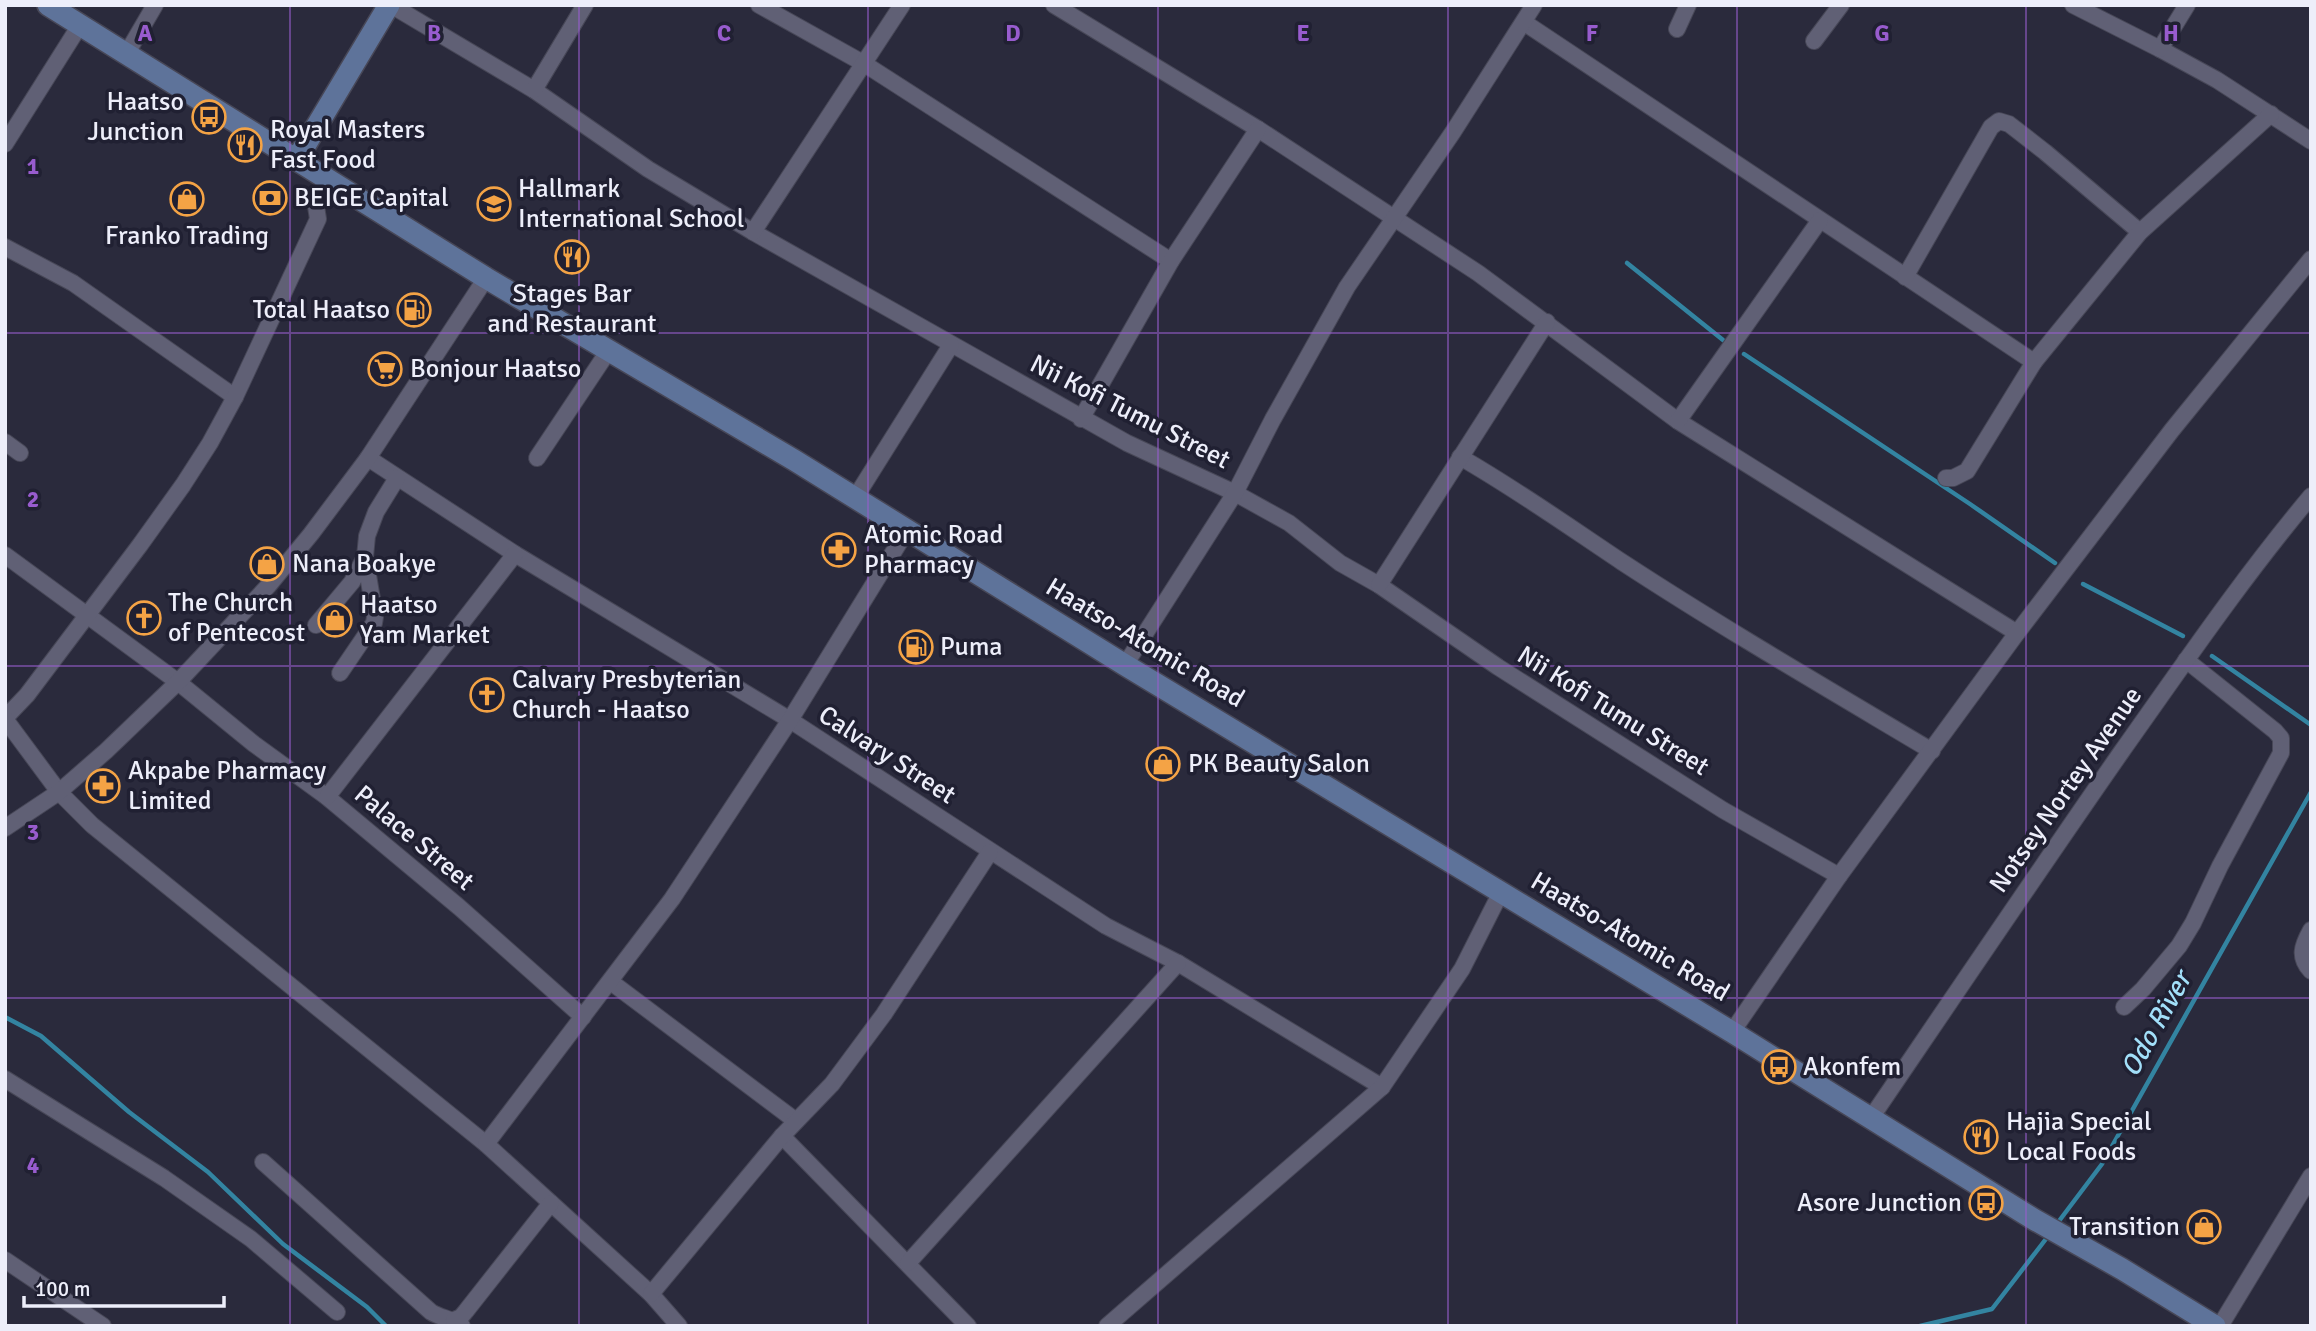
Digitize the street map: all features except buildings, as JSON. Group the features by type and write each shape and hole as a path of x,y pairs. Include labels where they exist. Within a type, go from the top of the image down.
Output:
{"main road":[{"name":"Haatso-Atomic Road","path":"48,5 486,278 855,498 1125,666 2209,1324"},
{"path":"297,159 390,5"}],"street":[{"path":"127,53 155,5"},
{"name":"Nii Kofi Tumu Street","path":"390,5 534,90 648,169 752,232 1081,419 1156,458 1235,493 1289,523 1339,563 1379,585 1498,667 1723,810 1839,876"},
{"path":"534,90 584,5"},
{"path":"759,5 863,63 1171,261"},
{"path":"752,232 902,5"},
{"path":"1054,5 1258,129 1478,273 1678,421 2017,633"},
{"path":"1125,666 1235,493 1347,287 1525,23 1534,5"},
{"path":"1677,29 1688,5"},
{"path":"1814,41 1841,5"},
{"path":"2073,5 2160,49 2271,114 2311,141"},
{"path":"2160,49 2187,5"},
{"path":"1525,23 2034,362"},
{"path":"5,144 80,25"},
{"path":"1946,478 1953,478 1967,471 2034,362 2140,232 2271,114"},
{"path":"1905,277 1991,127 1999,121 2009,124 2045,152 2140,232"},
{"path":"1081,419 1171,261 1258,129"},
{"path":"328,178 315,201 318,219 210,443 183,485 27,695 5,718 59,792 120,850 486,1144 651,1294 679,1326"},
{"path":"1678,421 1819,220"},
{"path":"5,247 74,283 234,397"},
{"path":"1732,1032 1839,876 2017,633 2172,430 2311,259"},
{"path":"5,828 59,792 106,751 178,682 269,585 368,458 486,278"},
{"path":"1379,585 1547,322"},
{"path":"855,498 951,345"},
{"path":"537,458 609,350"},
{"path":"5,442 20,453"},
{"path":"1460,457 1535,502 1621,561 1749,641 1932,751"},
{"name":"Calvary Street","path":"368,458 515,554 790,720 1106,926 1178,963 1382,1087"},
{"path":"340,673 374,623 365,557 367,536 376,512 397,478"},
{"name":"Notsey Nortey Avenue","path":"1871,1118 2186,660 2276,538 2311,496"},
{"path":"486,1144 672,899 790,720 907,530"},
{"path":"327,797 515,554"},
{"name":"Palace Street","path":"5,555 178,682 254,744 327,797 459,907 583,1017"},
{"path":"316,625 352,582 365,557"},
{"path":"2124,1007 2179,946 2281,753 2281,738 2275,731 2186,660"},
{"path":"651,1294 782,1136 832,1084 884,1014 990,852"},
{"path":"1107,1326 1382,1087 1462,969 1501,892"},
{"path":"2311,930 2302,953 2303,963 2311,971"},
{"path":"908,1263 1178,963"},
{"path":"611,982 796,1121"},
{"path":"5,1079 164,1178 251,1238 337,1312"},
{"path":"782,1136 968,1326"},
{"path":"263,1162 431,1312 458,1323 551,1203"},
{"path":"2209,1324 2311,1176"},
{"path":"6,1262 101,1325"}],"waterway":[{"path":"1627,263 1723,340"},
{"path":"1744,354 2055,563"},
{"path":"2083,584 2183,636"},
{"path":"2212,656 2311,725"},
{"name":"Odo River","path":"2056,1225 2102,1164 2311,792"},
{"path":"5,1017 41,1036 129,1112 208,1172 283,1244 367,1307 386,1326"},
{"name":"Odo River","path":"1920,1326 1992,1309 2049,1235"}],"place":[{"name":"Haatso Junction","path":"209,117"},
{"name":"Royal Masters Fast Food","path":"245,145"},
{"name":"BEIGE Capital","path":"270,198"},
{"name":"Franko Trading","path":"187,199"},
{"name":"Hallmark International School","path":"494,204"},
{"name":"Stages Bar and Restaurant","path":"572,257"},
{"name":"Total Haatso","path":"414,310"},
{"name":"Bonjour Haatso","path":"385,369"},
{"name":"Atomic Road Pharmacy","path":"839,550"},
{"name":"Nana Boakye","path":"267,564"},
{"name":"The Church of Pentecost","path":"144,618"},
{"name":"Haatso Yam Market","path":"335,620"},
{"name":"Puma","path":"916,647"},
{"name":"Calvary Presbyterian Church - Haatso","path":"487,695"},
{"name":"PK Beauty Salon","path":"1163,764"},
{"name":"Akpabe Pharmacy Limited","path":"103,786"},
{"name":"Akonfem","path":"1779,1067"},
{"name":"Hajia Special Local Foods","path":"1981,1137"},
{"name":"Asore Junction","path":"1986,1203"},
{"name":"Transition","path":"2204,1227"}]}
